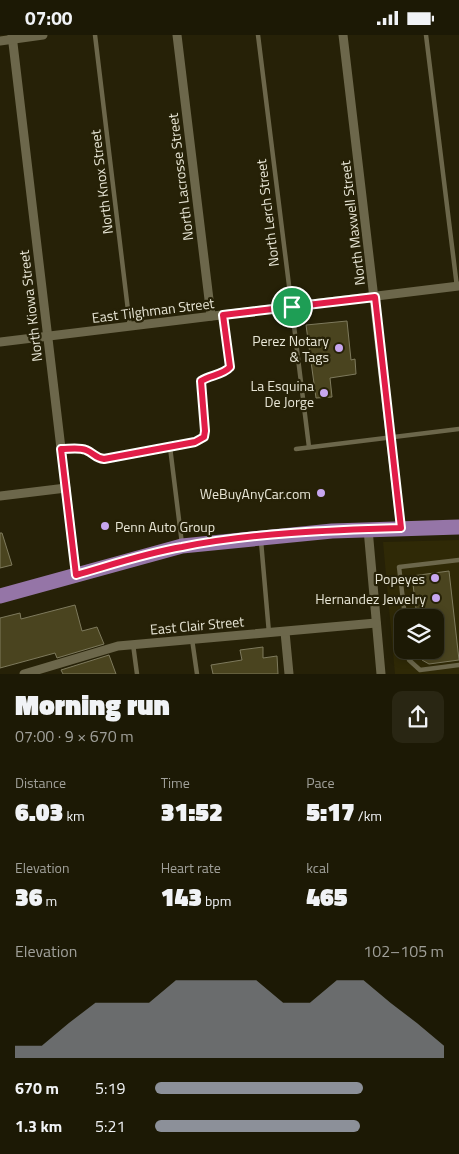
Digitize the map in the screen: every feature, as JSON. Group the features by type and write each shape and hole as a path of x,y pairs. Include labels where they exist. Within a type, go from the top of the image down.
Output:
{"main road":[{"path":"0,596 182,547 260,537 368,529 459,527"}],"street":[{"path":"0,41 12,37 43,35"},
{"name":"North Lacrosse Street","path":"177,35 211,316"},
{"name":"North Maxwell Street","path":"344,35 401,528"},
{"name":"North Kiowa Street","path":"12,37 76,575"},
{"name":"East Tilghman Street","path":"0,342 458,286"},
{"path":"0,496 66,488"},
{"path":"368,529 381,674"},
{"name":"East Clair Street","path":"24,674 47,671 118,646 376,623"},
{"path":"285,632 290,674"}],"lane":[{"name":"North Knox Street","path":"95,35 130,327"},
{"name":"North Lerch Street","path":"258,35 309,447"},
{"path":"426,35 458,286"},
{"path":"61,449 80,448 88,450 97,458 104,459 195,442 204,437 201,381 226,371 230,367 223,315"},
{"path":"296,449 459,429"},
{"path":"170,447 182,547"},
{"path":"260,537 269,633"},
{"path":"404,609 399,567 459,560"},
{"path":"192,639 197,674"},
{"path":"133,644 138,674"},
{"path":"409,659 420,670 459,665"}],"shaded area":[{"path":"459,540 459,674 395,674 383,542"}],"building":[{"path":"347,321 351,360 355,359 356,374 330,378 332,397 316,398 306,325"},
{"path":"0,533 2,533 12,565 0,568"},
{"path":"449,571 459,660 429,664 422,660 444,659 444,609 416,609 412,576"},
{"path":"75,605 82,631 97,627 104,644 57,658 55,653 0,668 0,618 20,613 21,619"},
{"path":"263,647 263,658 277,656 278,674 213,674 211,665 242,660 240,650"},
{"path":"109,655 116,674 63,674 61,670"}],"place":[{"name":"Perez Notary & Tags","path":"339,348"},
{"name":"La Esquina De Jorge","path":"324,393"},
{"name":"WeBuyAnyCar.com","path":"321,493"},
{"name":"Penn Auto Group","path":"105,526"},
{"name":"Popeyes","path":"435,578"},
{"name":"Hernandez Jewelry","path":"436,598"}],"route":[{"path":"375,297 401,528 332,531 217,541 148,555 76,575 61,449 80,448 88,450 97,458 104,459 195,442 204,437 201,381 226,371 230,367 223,315 292,307 375,297"}]}
